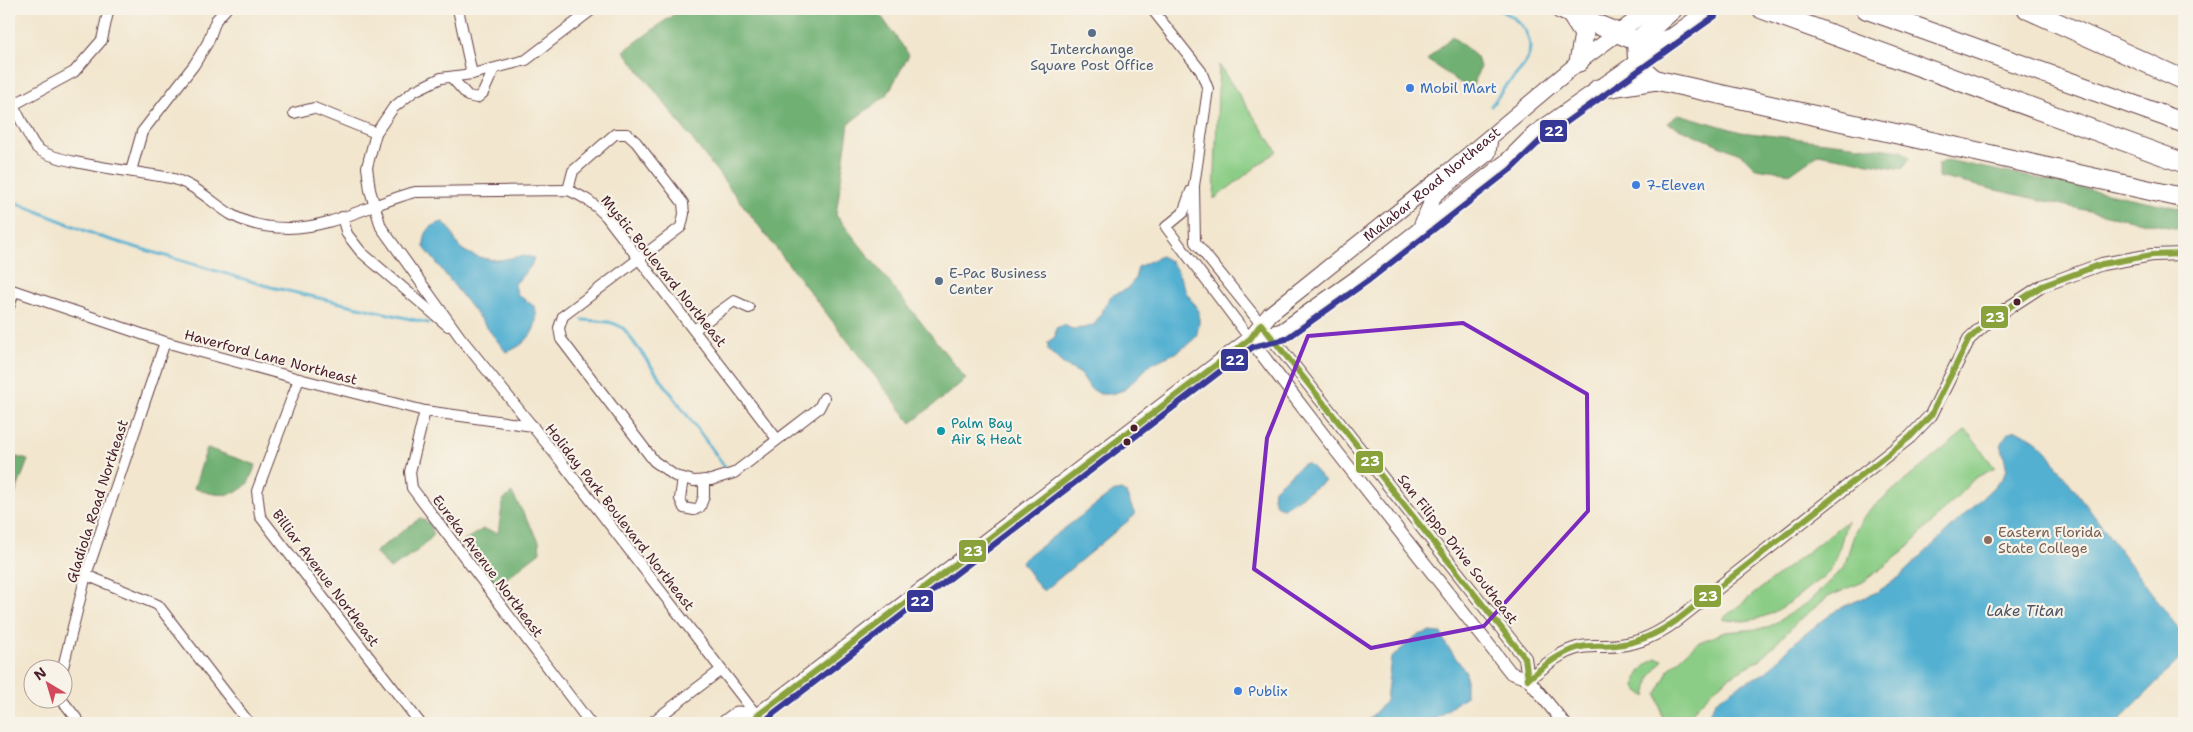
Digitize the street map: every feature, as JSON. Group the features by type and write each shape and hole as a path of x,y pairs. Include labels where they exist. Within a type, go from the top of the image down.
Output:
{"highway":[{"path":"1673,9 1637,41 1637,62 1644,72 1656,80 2184,198"},
{"path":"1762,9 2184,164"},
{"path":"1866,9 2184,123"},
{"path":"2028,9 2184,80"},
{"path":"1566,11 1637,41 1658,43 1669,39"},
{"path":"1566,11 1584,34 1579,62"},
{"path":"1598,89 1656,80"}],"main road":[{"name":"Malabar Road Northeast","path":"1265,329 1270,314 1490,138 1579,62 1650,9"},
{"path":"725,723 737,714 756,720 1250,339 1265,329 1282,331 1400,245 1506,162 1534,134 1710,9"},
{"path":"1420,229 1435,194 1488,153 1490,138"},
{"path":"1400,245 1417,211 1414,198"}],"street":[{"path":"130,171 142,132 194,65 208,42 216,20 226,9"},
{"path":"458,9 472,74"},
{"name":"Holiday Park Boulevard Northeast","path":"593,9 526,60 472,74 441,78 414,91 393,108 376,133 367,167 374,205 381,227 460,337 533,426 721,670 756,720"},
{"path":"1152,9 1201,70 1208,89 1194,186 1195,242 1265,329"},
{"path":"108,12 102,40 74,72 11,102 37,148 56,158 173,178 192,187 234,215 254,224 288,228 328,222 374,205"},
{"path":"451,77 468,96 477,98 483,93 494,68"},
{"path":"294,113 314,108 376,133"},
{"path":"568,190 573,171 615,134 627,134 636,142 683,203 684,214 681,227 563,316 559,328 561,339 654,461 675,476 683,478 704,480 734,473 819,408 824,398"},
{"path":"1194,186 1183,213 1166,226 1250,339"},
{"name":"Mystic Boulevard Northeast","path":"374,205 415,192 568,190 594,203 778,439"},
{"name":"Holiday Park Boulevard Northeast","path":"342,217 347,234 361,252 460,337"},
{"path":"1528,679 1563,654 1576,648 1620,645 1639,641 1657,635 1676,621 1910,437 1931,415 1969,339 1998,314 2042,286 2102,264 2152,255 2184,254"},
{"path":"9,307 11,290"},
{"name":"Haverford Lane Northeast","path":"11,290 165,342 298,379 425,411 533,426"},
{"path":"694,330 734,301 749,308"},
{"name":"San Filippo Drive Southeast","path":"1265,329 1525,658 1528,679 1564,723"},
{"name":"San Filippo Drive Southeast","path":"1250,339 1269,366 1511,673 1528,679"},
{"name":"Gladiola Road Northeast","path":"65,660 86,575 165,342"},
{"name":"Billiar Avenue Northeast","path":"298,379 257,491 260,516 420,723"},
{"name":"Eureka Avenue Northeast","path":"425,411 410,472 412,488 590,723"},
{"path":"683,478 680,499 684,508 694,510 700,507 704,496 704,480"},
{"path":"1368,492 1388,505 1412,515"},
{"path":"1391,521 1408,524 1426,533"},
{"path":"86,575 158,605 249,723"},
{"path":"651,723 721,670"},
{"path":"70,710 80,723"}],"highlighted area":[{"path":"1463,323 1587,394 1588,511 1484,626 1371,648 1254,569 1267,438 1308,336"}],"green space":[{"path":"681,9 876,9 909,55 887,95 849,123 836,215 966,379 911,423 624,51"},
{"path":"1452,36 1477,57 1480,67 1471,90 1427,60"},
{"path":"1219,65 1277,151 1214,199"},
{"path":"1679,114 1741,132 1902,151 1910,158 1902,169 1818,154 1791,173 1755,168 1742,155 1667,123"},
{"path":"1947,160 2184,209 2184,230 2111,216 1938,177 1938,165"},
{"path":"1966,430 1995,468 1975,478 1903,552 1863,582 1828,597 1797,622 1760,660 1737,672 1716,687 1693,711 1689,723 1664,723 1657,694 1669,669 1697,643 1725,632 1767,628 1808,602 1844,567 1855,531 1867,512"},
{"path":"207,448 256,465 248,483 236,492 229,494 208,493 194,488"},
{"path":"9,455 28,460 15,494 9,492"},
{"path":"512,493 539,541 540,552 495,587 461,542 483,529 498,533 503,500"},
{"path":"420,518 429,523 434,535 415,553 390,569 375,552"},
{"path":"1847,521 1835,560 1829,571 1821,578 1778,610 1768,615 1747,621 1722,619"},
{"path":"1657,658 1663,660 1650,677 1646,697 1635,688 1637,678 1648,664"}],"water":[{"path":"443,222 450,229 457,244 474,256 496,260 520,256 534,258 531,266 515,284 517,294 535,307 536,315 534,329 526,341 520,345 506,352 424,247 428,230 434,225"},
{"path":"1161,256 1170,261 1177,270 1186,292 1199,311 1196,337 1177,352 1151,364 1124,390 1111,394 1100,394 1090,388 1081,374 1063,364 1048,350 1048,342 1055,337 1056,328 1064,325 1072,329 1085,328 1095,324 1111,296 1127,289 1135,279 1138,267"},
{"name":"Lake Titan","path":"2016,430 2034,439 2044,448 2184,636 2184,655 2124,715 2119,723 1702,723 1717,700 1738,686 1765,673 1797,640 1838,609 1877,592 1898,578 2002,479 2007,470 2001,443 2008,433"},
{"path":"1303,464 1309,464 1325,481 1283,508 1277,506 1273,498 1274,489"},
{"path":"1121,490 1126,493 1135,515 1044,591 1039,587 1021,561 1113,492"},
{"path":"1428,632 1441,633 1445,643 1466,672 1466,696 1430,723 1365,723 1386,701 1391,658 1416,636"}],"waterway":[{"path":"1491,106 1524,65 1530,52 1528,37 1523,27 1497,9"},
{"path":"9,200 101,237 271,287 428,323"},
{"path":"583,320 610,322 624,329 725,467"}],"transit line":[{"name":"22","path":"765,723 774,713 1244,353 1253,347 1286,339 1369,280 1511,169 1540,141 1715,16"},
{"name":"23","path":"1528,679 1551,661 1577,648 1611,646 1640,640 1676,621 1910,437 1931,415 1969,339 1991,319 2042,286 2102,264 2152,255 2184,254"},
{"name":"23","path":"757,716 1250,339 1261,324 1525,658 1528,679"}],"place":[{"name":"Interchange Square Post Office","path":"1092,33"},
{"name":"Mobil Mart","path":"1410,88"},
{"name":"7-Eleven","path":"1636,185"},
{"name":"E-Pac Business Center","path":"939,281"},
{"name":"Palm Bay Air & Heat","path":"941,431"},
{"name":"Eastern Florida State College","path":"1988,540"},
{"name":"Publix","path":"1238,691"}]}
